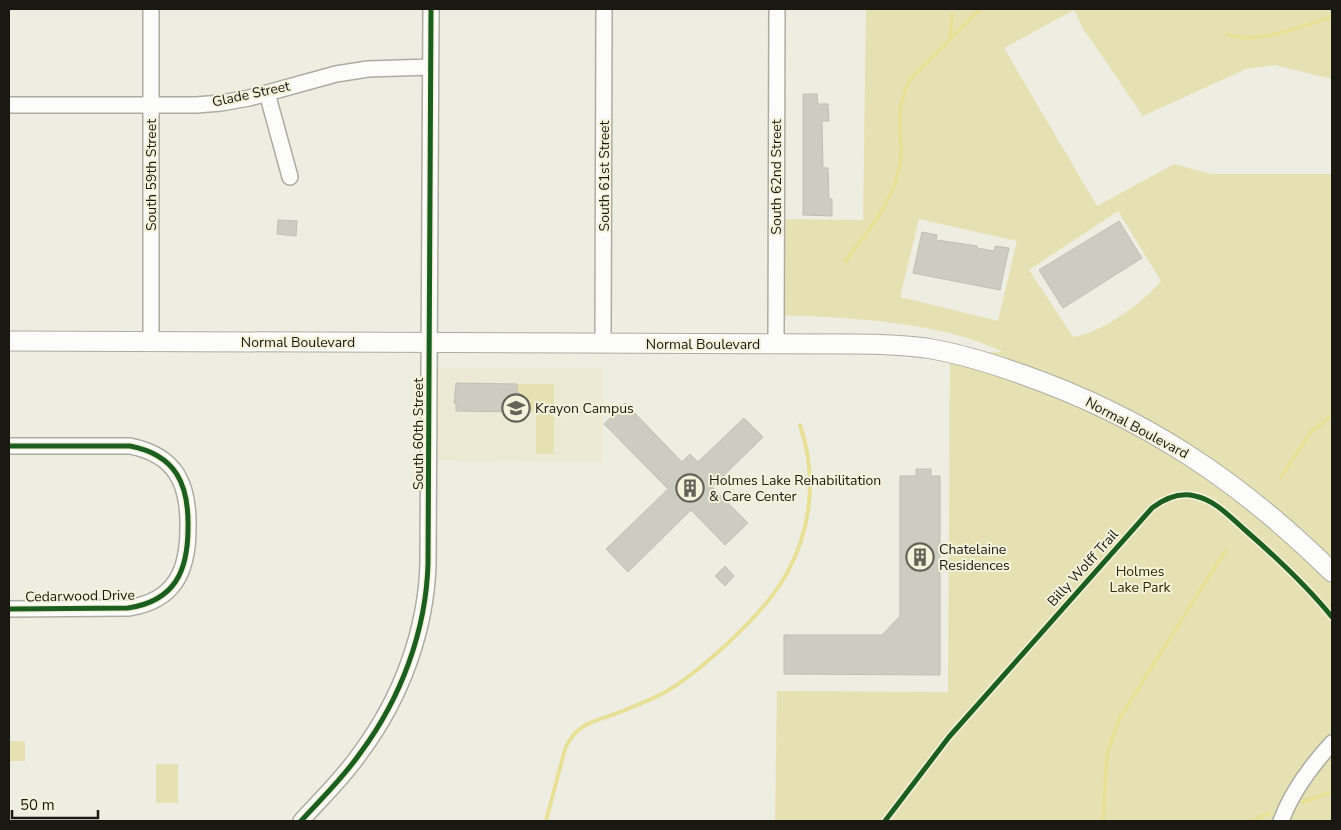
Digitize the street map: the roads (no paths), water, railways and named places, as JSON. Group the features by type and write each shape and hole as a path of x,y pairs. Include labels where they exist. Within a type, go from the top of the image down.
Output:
{"main road":[{"name":"Normal Boulevard","path":"9,341 878,344 926,348 971,358 1011,370 1075,395 1140,426 1214,471 1272,516 1332,572"}],"street":[{"name":"South 59th Street","path":"150,342 151,9"},
{"name":"South 60th Street","path":"301,821 371,739 393,699 406,670 425,601 427,578 431,9"},
{"name":"South 61st Street","path":"603,344 604,9"},
{"name":"South 62nd Street","path":"776,344 777,9"},
{"name":"Glade Street","path":"9,105 221,103 267,93 336,74 368,68 430,67"},
{"path":"267,93 290,177"},
{"name":"Cedarwood Drive","path":"9,446 130,446 150,452 160,457 171,467 184,488 187,498 188,527 186,561 180,574 164,594 153,602 128,608 9,609"},
{"path":"1281,821 1301,782 1332,743"}],"waterway":[{"path":"846,261 881,212 894,186 901,157 901,109 909,81 980,9"},
{"path":"950,38 952,15"},
{"path":"1227,34 1252,38 1266,36 1332,17"},
{"path":"1281,477 1311,432 1332,415"},
{"path":"546,821 565,749 574,734 592,722 648,700 683,681 727,644 766,603 780,585 802,539 809,502 809,463 800,425"},
{"path":"1103,821 1107,754 1119,719 1225,551"},
{"path":"1303,802 1332,792"},
{"path":"1252,821 1269,813"}],"place":[{"name":"Krayon Campus","path":"516,408"},
{"name":"Holmes Lake Rehabilitation & Care Center","path":"690,488"},
{"name":"Chatelaine Residences","path":"920,557"}],"park label":[{"name":"Holmes Lake Park","path":"1140,580"}]}
